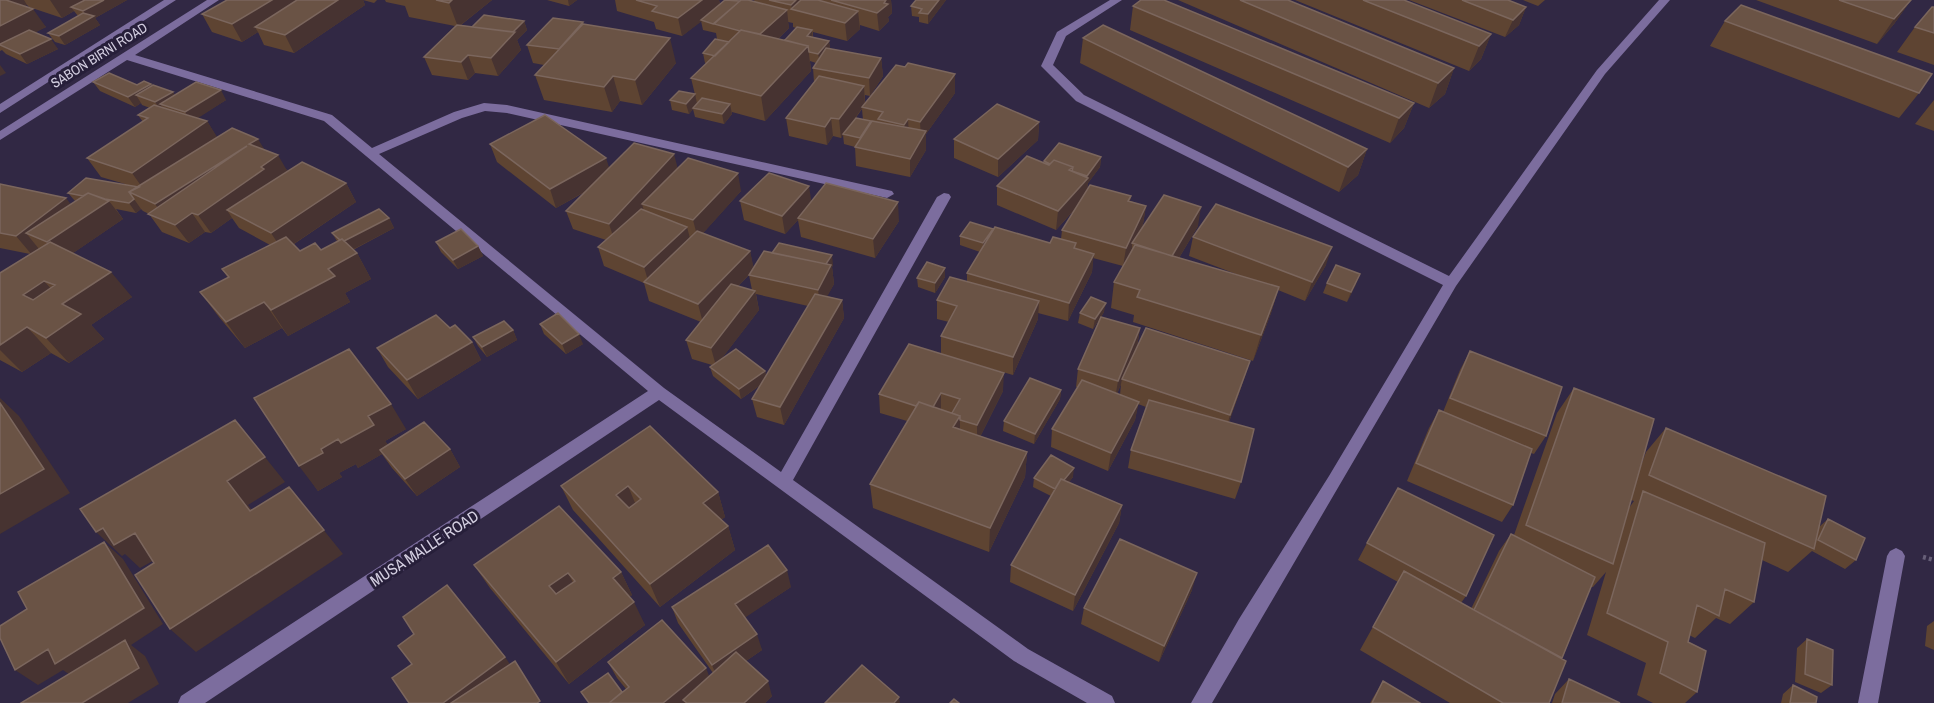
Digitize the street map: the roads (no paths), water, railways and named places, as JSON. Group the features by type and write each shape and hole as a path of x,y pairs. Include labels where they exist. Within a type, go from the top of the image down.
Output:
{"street":[{"name":"SABON BIRNI ROAD","path":"0,109 171,0"},
{"name":"SABON BIRNI ROAD","path":"0,136 214,0"},
{"path":"1117,0 1061,34 1047,66 1080,98 1451,283"},
{"path":"1201,703 1246,625 1335,482 1451,283 1601,72 1665,0"},
{"path":"126,56 328,118 659,392 1021,655 1105,703"},
{"path":"370,153 458,115 484,107 507,109 887,194"},
{"path":"784,482 944,197"},
{"name":"MUSA MALLE ROAD","path":"188,703 659,392"},
{"path":"1868,703 1896,556"}]}
